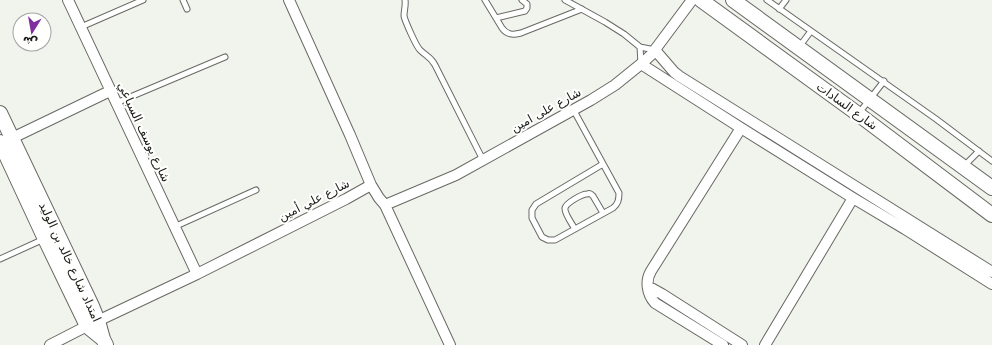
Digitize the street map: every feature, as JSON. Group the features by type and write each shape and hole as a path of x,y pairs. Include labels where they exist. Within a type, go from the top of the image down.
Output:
{"main road":[{"name":"شارع السادات","path":"701,0 717,4 858,114 992,215"},
{"name":"شارع السادات","path":"734,0 992,188"},
{"name":"امتداد شارع خالد بن الوليد","path":"0,113 4,142 45,239 105,342"},
{"name":"امتداد شارع خالد بن الوليد","path":"4,142 93,323"}],"street":[{"name":"شارع يوسف السباعي","path":"68,0 197,274"},
{"path":"290,0 371,185 385,205 450,345"},
{"name":"شارع على امين","path":"385,205 456,175 615,85 641,64 655,50 692,0"},
{"path":"655,50 679,76 792,147 908,225 992,284"},
{"path":"641,64 853,198 908,225 992,272"},
{"path":"4,142 110,91"},
{"path":"723,345 655,303 650,296 647,285 648,277 651,271 741,128"},
{"path":"786,156 792,147"},
{"name":"شارع علي أمين","path":"50,345 346,200 371,185"},
{"path":"765,345 853,198"},
{"path":"648,288 662,294 742,345"}],"lane":[{"path":"81,27 143,0"},
{"path":"183,0 187,9"},
{"path":"405,0 405,19 417,46 429,56 436,65 483,160"},
{"path":"484,0 505,32 510,34 516,34 582,9"},
{"path":"496,18 525,11 527,4 522,0"},
{"path":"565,0 618,30 640,47 655,50"},
{"path":"766,0 884,81 992,161"},
{"path":"779,9 786,0"},
{"path":"799,48 811,31"},
{"path":"640,47 641,64"},
{"path":"116,103 225,57"},
{"path":"858,114 884,81"},
{"path":"574,109 619,193 619,198 616,205 554,240 551,241 542,238 532,218 532,210 536,204 603,164"},
{"path":"963,167 978,151"},
{"path":"174,227 256,190"},
{"path":"575,228 565,208 566,205 585,194 591,194 593,196 603,213"},
{"path":"0,259 45,239"}]}
